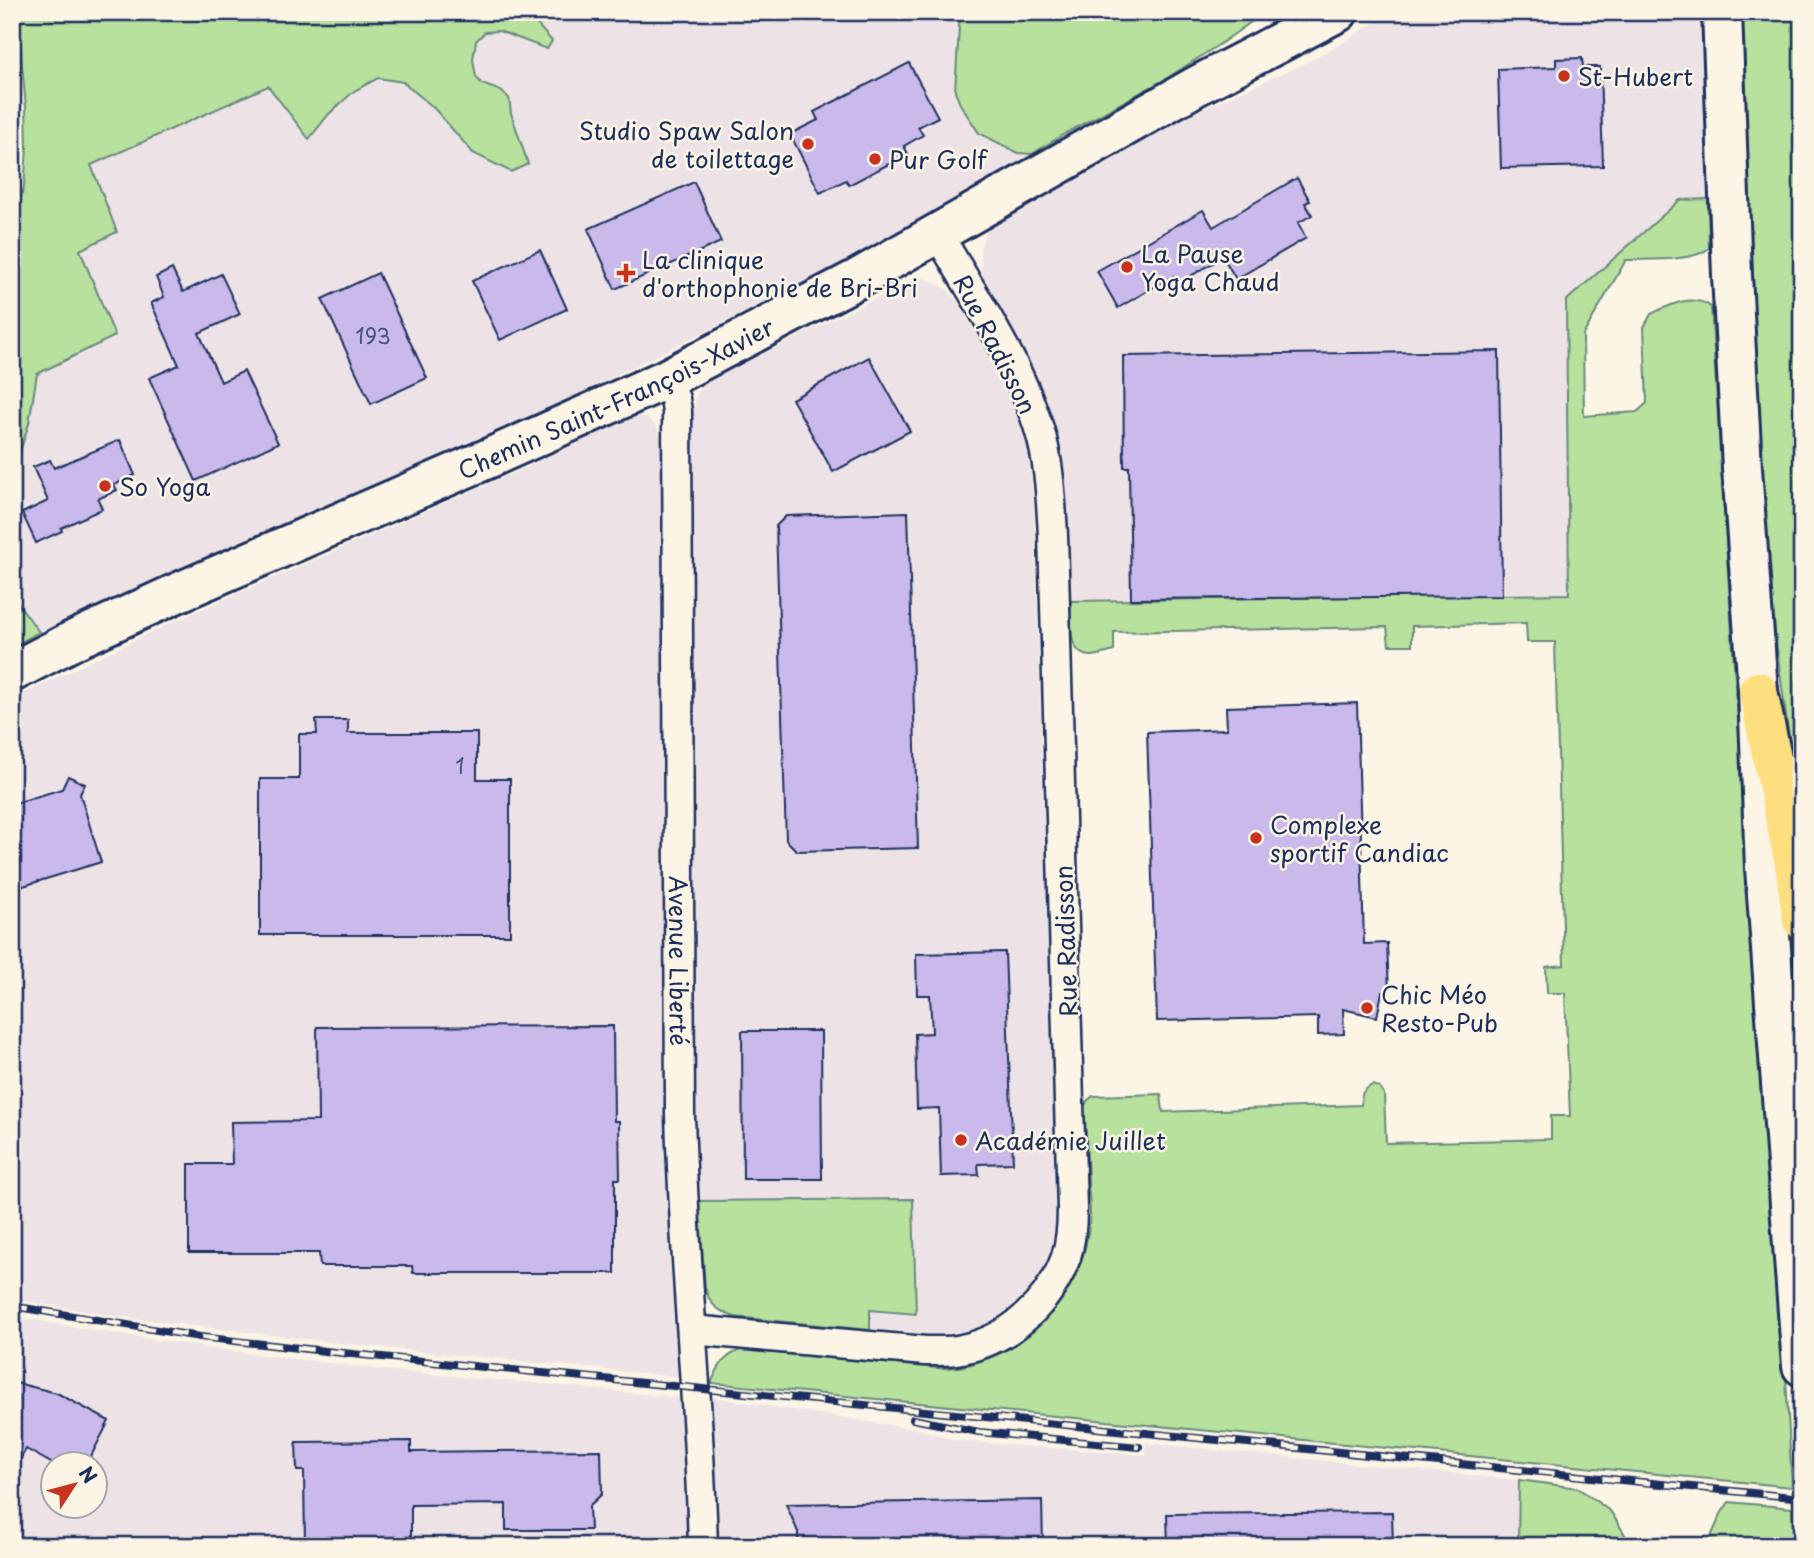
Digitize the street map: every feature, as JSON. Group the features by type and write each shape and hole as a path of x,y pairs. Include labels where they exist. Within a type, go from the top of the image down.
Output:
{"highway":[{"path":"1758,691 1794,864 1802,920"}],"street":[{"name":"Chemin Saint-François-Xavier","path":"1198,85 1295,12"},
{"name":"Chemin Saint-François-Xavier","path":"12,672 179,592 666,379 857,279 1198,85 1338,12"},
{"path":"1722,12 1734,315 1758,691 1765,867 1802,1366"},
{"name":"Rue Radisson","path":"692,1330 925,1351 961,1350 995,1338 1023,1319 1047,1294 1067,1255 1072,1233 1053,535 1048,470 1037,421 1016,372 938,234"},
{"name":"Avenue Liberté","path":"666,379 677,411 680,1115 703,1546"}],"shaded area":[{"path":"526,12 960,12 955,91 960,104 980,133 1018,153 1032,154 863,254 578,394 439,460 151,581 39,632 12,595 12,478 29,423 37,374 115,336 80,250 117,232 91,165 269,85 309,139 329,114 354,91 378,78 403,82 433,107 473,153 511,113 509,99 501,91 482,84 476,78 473,59 476,41 485,32 499,31 547,48 551,40"},
{"path":"1390,12 1702,12 1708,199 1680,201 1566,301 1570,594 1071,601 1066,497 1057,433 1047,401 1026,357 982,278 980,250 984,235 992,225 1195,112 1303,64 1344,42"},
{"path":"917,278 935,282 949,291 958,302 1009,394 1022,427 1029,460 1034,505 1056,1204 1055,1234 1046,1263 1031,1288 1009,1311 984,1325 958,1335 932,1336 870,1330 869,1200 699,1201 695,1046 693,412 696,396 703,385 713,378"},
{"path":"634,415 645,417 654,424 661,441 663,1033 670,1266 680,1377 186,1325 12,1299 12,699 170,623 529,466"},
{"path":"12,1316 232,1351 394,1371 682,1398 688,1546 12,1546"},
{"path":"712,1397 921,1430 960,1441 1146,1455 1146,1443 1519,1480 1518,1546 719,1546"}],"green space":[{"path":"17,12 526,12 552,41 547,49 499,31 485,32 476,41 473,59 476,77 482,84 501,91 509,98 511,113 528,164 511,172 473,153 433,107 403,82 378,78 354,91 329,114 309,139 268,86 91,165 117,232 80,250 115,336 37,374 29,423 12,478 12,222 24,187 27,148"},
{"path":"960,12 1265,12 1164,80 1032,154 1018,153 979,133 960,104 955,91"},
{"path":"1740,12 1797,12 1802,168 1802,826 1779,668 1757,448 1750,324"},
{"path":"1708,199 1709,248 1682,258 1626,260 1583,335 1584,416 1637,412 1647,403 1644,327 1651,314 1689,301 1697,301 1711,307 1736,696 1781,1288 1792,1487 711,1383 722,1363 740,1350 950,1368 990,1358 1013,1346 1052,1312 1079,1267 1090,1211 1084,1107 1093,1096 1161,1094 1163,1112 1361,1105 1362,1094 1372,1085 1379,1087 1384,1094 1386,1143 1551,1139 1551,1116 1570,1116 1565,993 1547,993 1546,967 1564,965 1555,642 1527,642 1526,623 1412,626 1412,645 1389,645 1387,627 1114,632 1114,651 1092,656 1084,655 1074,644 1071,601 1569,594 1566,301 1680,200"},
{"path":"12,595 39,632 12,647"},
{"path":"1784,892 1802,1001 1802,1222"},
{"path":"913,1199 916,1314 870,1310 870,1330 735,1317 719,1310 709,1298 705,1287 699,1201"},
{"path":"1519,1480 1578,1488 1611,1512 1632,1546 1518,1546"},
{"path":"1729,1502 1792,1508 1794,1546 1683,1546 1686,1541 1710,1539"}],"building":[{"path":"1582,58 1583,67 1600,67 1603,166 1501,168 1498,69 1556,67 1556,59"},
{"path":"909,63 938,117 918,127 923,135 904,146 908,154 849,185 846,180 820,193 790,134 818,120 814,112"},
{"path":"1297,178 1310,201 1305,203 1312,215 1298,223 1306,238 1236,279 1223,257 1177,284 1173,276 1118,308 1097,271 1203,210 1213,227"},
{"path":"694,182 721,242 615,289 588,229"},
{"path":"540,250 567,309 500,340 472,281"},
{"path":"172,269 183,292 221,274 240,314 199,333 221,382 244,371 278,443 196,481 149,378 179,365 151,303 164,297 156,277"},
{"path":"378,273 427,378 371,404 322,299"},
{"path":"1499,351 1502,596 1131,599 1129,467 1124,467 1123,356"},
{"path":"869,357 910,431 833,472 792,399"},
{"path":"120,440 135,475 114,485 117,490 98,499 102,509 36,543 22,513 48,501 33,467 50,460 54,468"},
{"path":"908,512 918,848 797,851 786,840 776,526 786,516"},
{"name":"Complexe sportif Candiac","path":"1357,703 1364,944 1387,943 1389,992 1382,992 1377,1017 1343,1009 1344,1034 1318,1035 1318,1017 1157,1021 1147,732 1227,729 1226,707"},
{"path":"316,720 348,720 348,733 477,733 477,779 510,779 510,935 260,935 260,779 299,779 299,734 317,734"},
{"path":"68,776 85,784 80,794 101,862 20,887 12,862 12,804 62,789"},
{"path":"1005,952 1013,1163 978,1164 979,1175 941,1176 939,1108 917,1109 915,1034 932,1033 930,995 917,995 916,954"},
{"path":"613,1026 614,1121 619,1121 620,1179 615,1179 615,1273 413,1273 412,1266 320,1266 319,1253 189,1253 189,1164 232,1164 231,1122 318,1121 317,1027"},
{"path":"742,1031 821,1031 822,1179 743,1179"},
{"path":"12,1382 57,1393 109,1421 94,1450 38,1450 38,1456 26,1449 12,1474"},
{"path":"411,1441 411,1452 601,1450 602,1494 589,1506 590,1530 506,1530 506,1504 411,1505 411,1546 305,1546 304,1471 297,1471 296,1442"},
{"path":"1042,1500 1043,1546 798,1546 798,1532 786,1504"},
{"path":"1392,1512 1393,1546 1168,1546 1167,1514"}],"railway":[{"path":"12,1306 200,1337 352,1354 1802,1498"},
{"path":"913,1419 979,1432 1139,1447"}],"place":[{"name":"St-Hubert","path":"1564,76"},
{"name":"Studio Spaw Salon de toilettage","path":"808,144"},
{"name":"Pur Golf","path":"875,159"},
{"name":"La Pause Yoga Chaud","path":"1127,267"},
{"name":"La clinique d'orthophonie de Bri-Bri","path":"626,273"},
{"name":"So Yoga","path":"105,486"},
{"name":"Complexe sportif Candiac","path":"1256,838"},
{"name":"Chic Méo Resto-Pub","path":"1367,1008"},
{"name":"Académie Juillet","path":"961,1140"}]}
